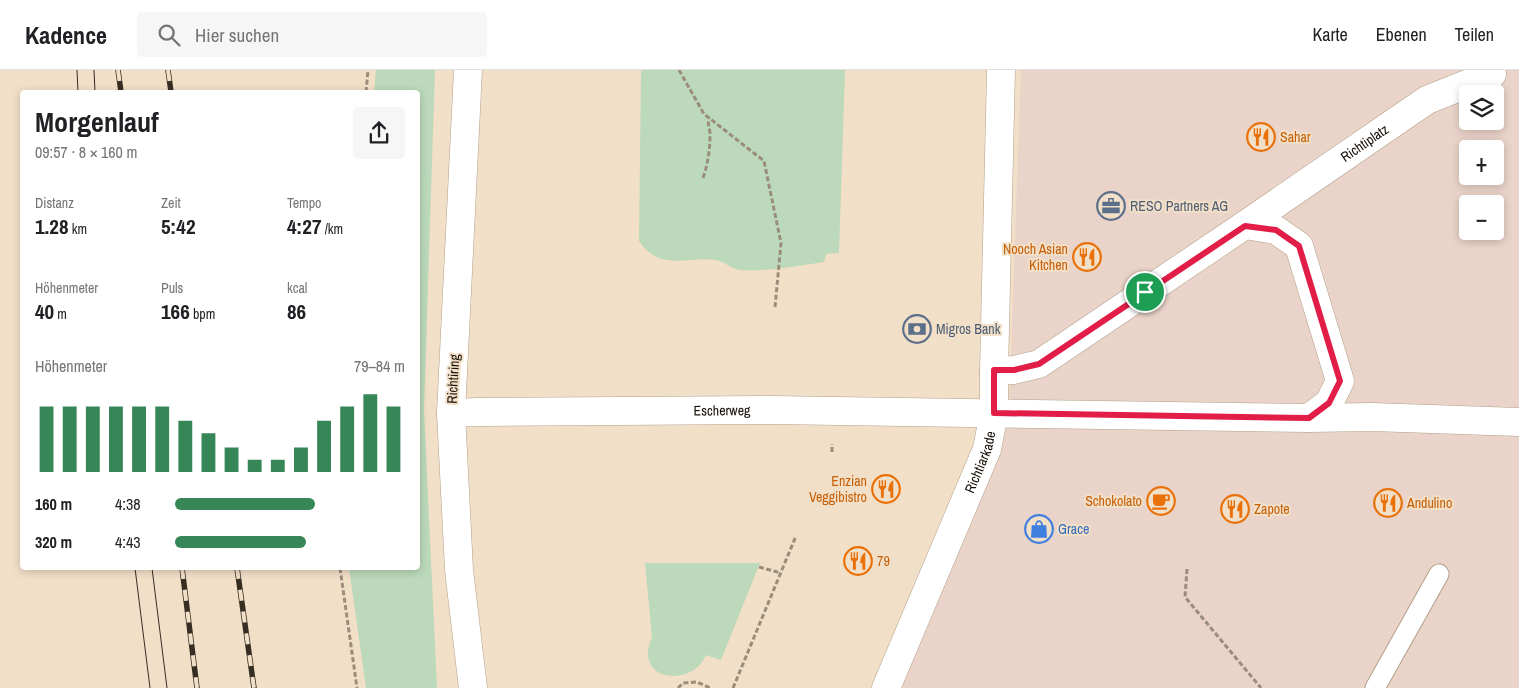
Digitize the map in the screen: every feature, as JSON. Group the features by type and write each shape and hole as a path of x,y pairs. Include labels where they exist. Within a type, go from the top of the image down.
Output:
{"street":[{"name":"Richtiring","path":"468,70 451,413 459,570 474,688"},
{"name":"Richtiarkade","path":"886,688 987,449 994,413 1001,70"},
{"name":"Richtiplatz","path":"994,370 1014,370 1039,364 1245,226 1427,100 1492,74"},
{"path":"1245,226 1276,230 1299,246 1340,381 1329,403 1309,418"},
{"name":"Escherweg","path":"451,413 498,411 771,410 994,413"},
{"path":"994,413 1309,418 1372,417 1519,422"}],"lane":[{"path":"1375,688 1439,574"}],"path":[{"path":"366,90 368,70"},
{"path":"679,70 704,114 764,161 781,243 775,307"},
{"path":"703,178 710,155 709,118"},
{"path":"733,688 796,536"},
{"path":"758,567 781,573"},
{"path":"1187,569 1185,597 1261,688"},
{"path":"340,570 356,688"},
{"path":"678,688 683,683 697,682 710,688"}],"shaded area":[{"path":"1021,70 1519,70 1519,688 901,688 1009,409"}],"green space":[{"path":"376,70 435,70 424,410 437,688 366,688 349,570 420,570 420,90 374,90"},
{"path":"641,70 845,70 839,253 826,254 824,262 761,270 740,270 715,260 664,260 647,251 639,241"},
{"path":"645,563 760,563 721,660 706,655 699,666 678,676 667,675 657,671 650,663 648,652 652,637"}],"tram line":[{"path":"77,70 78,90"},
{"path":"94,70 95,90"},
{"path":"135,570 150,688"},
{"path":"152,570 167,688"}],"railway":[{"path":"118,70 121,90"},
{"path":"168,70 171,90"},
{"path":"182,570 197,688"},
{"path":"237,570 254,688"}],"place":[{"name":"Sahar","path":"1261,137"},
{"name":"RESO Partners AG","path":"1111,206"},
{"name":"Nooch Asian Kitchen","path":"1087,257"},
{"name":"Migros Bank","path":"917,329"},
{"name":"Enzian Veggibistro","path":"886,489"},
{"name":"Schokolato","path":"1161,501"},
{"name":"Andulino","path":"1388,503"},
{"name":"Zapote","path":"1235,509"},
{"name":"Grace","path":"1039,529"},
{"name":"79","path":"858,561"}],"route":[{"path":"1245,226 1276,230 1299,246 1340,381 1329,403 1309,418 994,413 994,370 1014,370 1039,364 1145,292 1245,226"}]}
